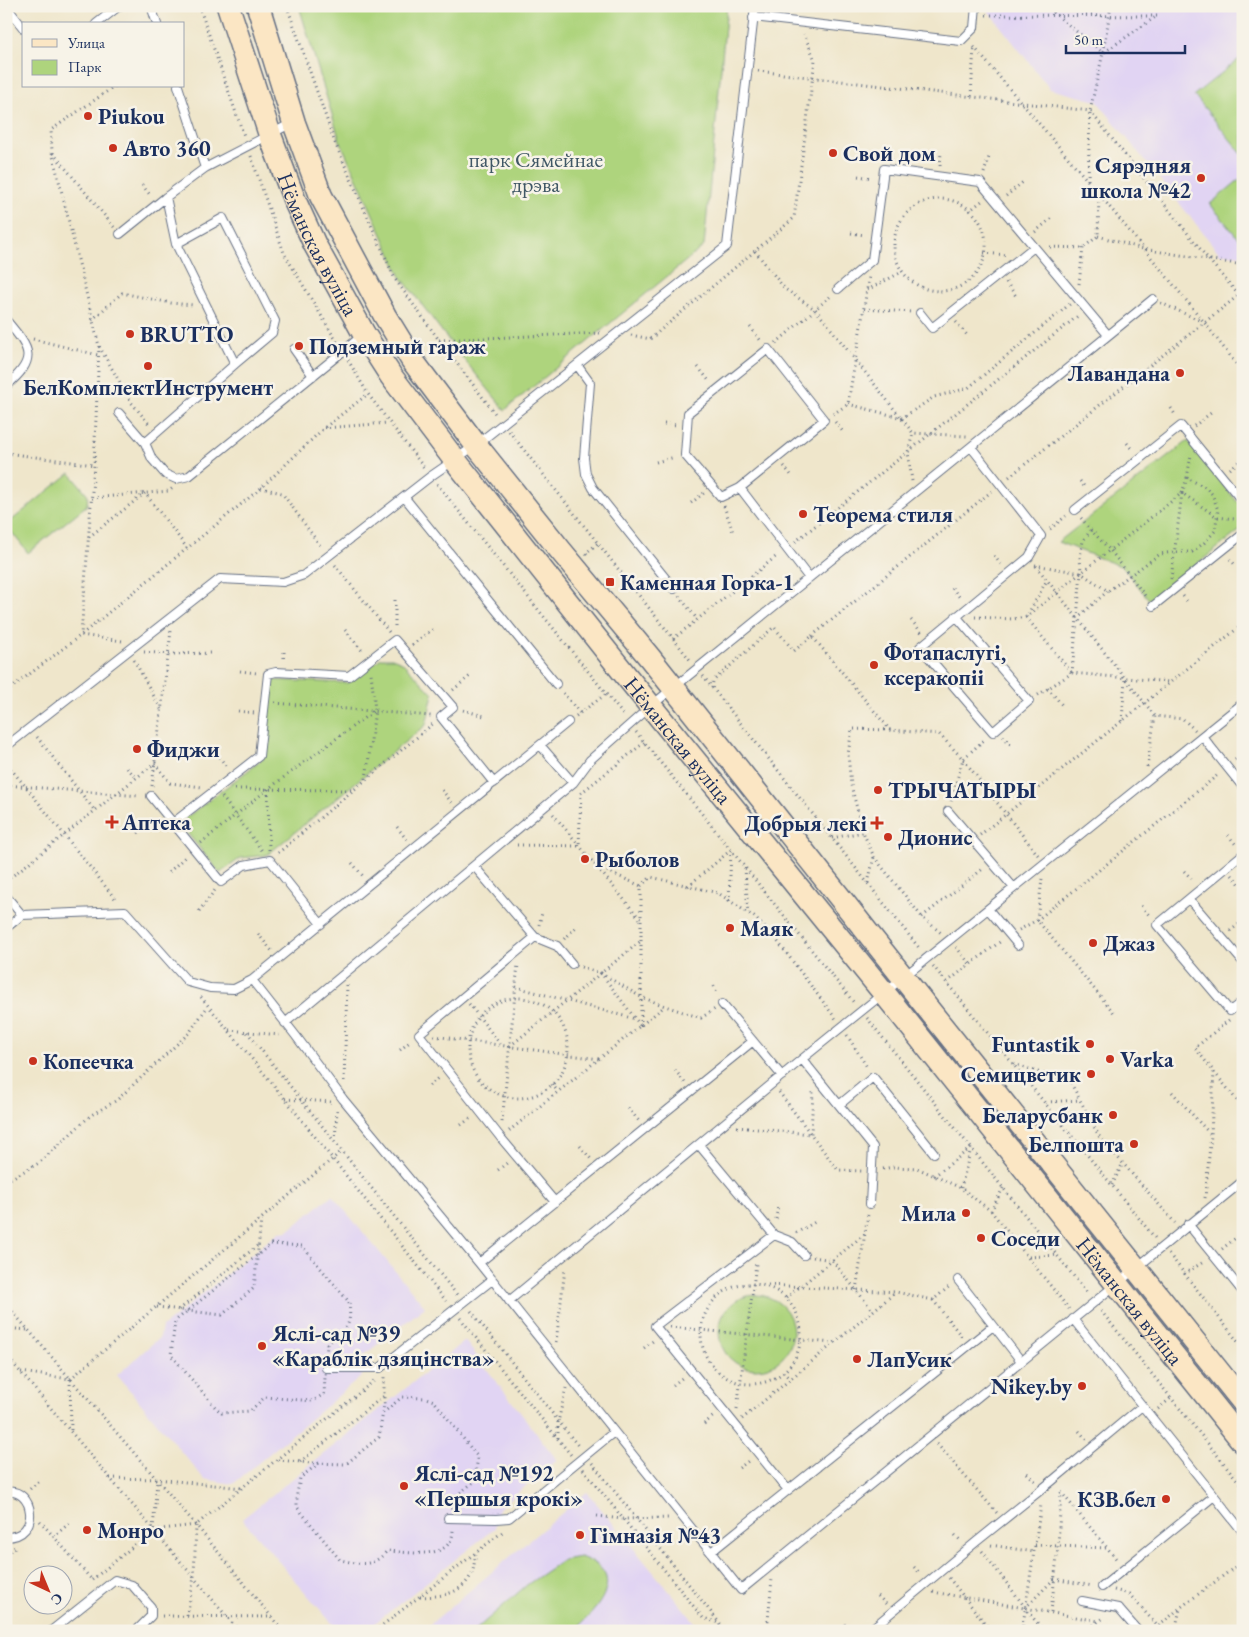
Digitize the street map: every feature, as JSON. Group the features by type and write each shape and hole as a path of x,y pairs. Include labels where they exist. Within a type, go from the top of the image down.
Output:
{"main road":[{"name":"Нёманская вуліца","path":"228,6 270,135 294,199 315,245 364,334 391,376 454,460 1243,1442"},
{"name":"Нёманская вуліца","path":"258,6 294,122 321,196 385,316 412,360 476,445 561,552 674,688 1135,1269 1243,1402"}],"lane":[{"path":"6,6 22,26"},
{"path":"99,22 119,6"},
{"path":"152,6 156,22"},
{"path":"8,745 220,579 283,582 304,575 431,476 503,424 727,246 755,6"},
{"path":"753,18 962,41 974,28 976,6"},
{"path":"179,88 205,168"},
{"path":"120,234 205,168 294,122"},
{"path":"838,289 872,260 884,169 980,182 1108,335"},
{"path":"166,197 176,244 235,364"},
{"path":"145,443 272,333 275,321 223,218 176,244"},
{"path":"920,313 932,328 1034,247"},
{"path":"285,1023 573,783 590,760 652,706 1153,299"},
{"path":"6,320 28,349 28,358 21,373 6,386"},
{"path":"119,413 145,443 152,459 164,474 176,479 189,476 364,334"},
{"path":"294,349 313,376"},
{"path":"768,350 824,420 740,488 721,497 685,455 688,413 717,390 768,350"},
{"path":"577,365 590,383 584,458 586,474 593,488 674,589"},
{"path":"1074,510 1181,426 1243,502"},
{"path":"956,616 1029,701 993,732 920,647 956,616 1029,557 1042,536 970,447"},
{"path":"740,488 809,578"},
{"path":"405,498 556,684"},
{"path":"1152,606 1243,534"},
{"path":"173,823 259,756 268,674 276,672 349,676 395,640 453,707 441,717 494,783"},
{"path":"509,1301 802,1059 1243,703"},
{"path":"6,928 22,915 124,911 188,982 210,988 234,989 252,980 568,722"},
{"path":"1202,736 1243,787"},
{"path":"540,745 573,783"},
{"path":"151,796 221,882 244,865 270,860 321,924"},
{"path":"948,811 1014,888"},
{"path":"1243,854 1157,925 1230,1011 1243,1001"},
{"path":"474,866 535,937 557,946 572,964"},
{"path":"6,896 22,915"},
{"path":"1189,899 1243,962"},
{"path":"988,909 1018,945"},
{"path":"535,937 419,1034 501,1138 555,1202"},
{"path":"252,980 343,1099 479,1263 741,1590 1243,1180"},
{"path":"722,1004 782,1076"},
{"path":"479,1263 753,1041"},
{"path":"802,1059 874,1147 870,1204"},
{"path":"839,1105 873,1077 934,1153"},
{"path":"699,1145 774,1235 792,1242 804,1255"},
{"path":"1188,1224 1243,1292"},
{"path":"774,1235 655,1326 788,1490"},
{"path":"326,1368 380,1368 492,1280"},
{"path":"958,1280 1021,1361"},
{"path":"1074,1318 1243,1532"},
{"path":"711,1552 993,1326"},
{"path":"869,1631 1142,1406"},
{"path":"450,1518 509,1518 614,1432"},
{"path":"6,1537 16,1536 26,1529 30,1518 26,1500 8,1490"},
{"path":"1102,1588 1214,1496"},
{"path":"51,1631 115,1580 132,1585 151,1606 151,1616 136,1631"},
{"path":"1082,1601 1118,1608 1138,1631"}],"path":[{"path":"287,6 335,142 395,279 503,424 694,664"},
{"path":"1088,180 1090,110 1103,53 1110,6"},
{"path":"1049,9 1103,53"},
{"path":"975,16 991,14 1058,17 1157,16 1103,53"},
{"path":"439,340 618,332 650,339 794,218 815,60 800,24"},
{"path":"971,96 974,47 1088,180 1204,322 1243,373"},
{"path":"747,69 1090,110 1243,300"},
{"path":"112,88 51,130 52,152 99,346 131,402 157,433"},
{"path":"52,152 120,234"},
{"path":"980,182 989,157"},
{"path":"998,203 1023,182"},
{"path":"969,211 990,194"},
{"path":"1034,247 1083,248 1098,236 1099,194"},
{"path":"946,200 961,204 973,214 982,227 985,242 984,258 978,271 967,282 954,289 940,292 925,289 912,282 902,272 896,259 894,244 896,230 904,217 916,206 930,201 946,200"},
{"path":"1028,239 1052,218"},
{"path":"1098,236 1143,249 1243,266"},
{"path":"848,404 902,418 934,397 968,388 1077,298 1083,248"},
{"path":"755,251 785,290 816,310 913,433"},
{"path":"844,433 831,416 848,404 872,260"},
{"path":"867,290 902,272"},
{"path":"1000,275 1016,296"},
{"path":"712,688 713,681 774,628 794,651 1239,294 1243,288"},
{"path":"750,327 768,350 838,289"},
{"path":"92,320 122,293 171,303 206,306"},
{"path":"1153,299 1204,322"},
{"path":"864,309 920,313"},
{"path":"673,639 1086,309"},
{"path":"950,314 967,335"},
{"path":"19,335 98,355"},
{"path":"81,634 92,498 99,346"},
{"path":"698,367 717,390"},
{"path":"6,692 81,634 261,488 324,428 368,394"},
{"path":"1186,432 1211,413"},
{"path":"324,428 388,423"},
{"path":"913,433 982,437"},
{"path":"913,433 908,452 913,493"},
{"path":"1169,592 1182,493 1187,478 1193,441"},
{"path":"6,453 94,465"},
{"path":"656,462 685,455"},
{"path":"1222,476 1243,458"},
{"path":"92,498 169,491 189,476"},
{"path":"431,476 626,720"},
{"path":"1077,618 1108,590 1160,554 1192,552 1204,544 1215,531 1218,510 1212,494 1205,487 1187,478"},
{"path":"691,503 712,486"},
{"path":"261,488 282,493 329,557 395,640"},
{"path":"89,537 145,493"},
{"path":"145,493 187,548"},
{"path":"1182,493 1217,516 1243,520"},
{"path":"956,616 1013,619 1026,617 1182,493"},
{"path":"721,497 734,532"},
{"path":"1042,536 1074,510 1110,550 1152,606"},
{"path":"1072,673 1082,573 1080,557 1083,541 1091,530"},
{"path":"586,553 598,543"},
{"path":"1108,590 1082,573 1034,564 1155,716 1183,719 1202,736"},
{"path":"1026,617 1047,580"},
{"path":"674,589 697,619"},
{"path":"395,600 395,640"},
{"path":"6,785 151,796 170,654 173,616"},
{"path":"1026,617 1072,673"},
{"path":"911,620 928,640"},
{"path":"974,840 1243,624"},
{"path":"404,651 433,628"},
{"path":"345,630 370,659 376,710 366,780"},
{"path":"812,636 890,730"},
{"path":"128,651 170,654 210,653"},
{"path":"240,671 268,674"},
{"path":"1029,701 1072,673 1170,682"},
{"path":"444,697 470,676"},
{"path":"703,676 924,954"},
{"path":"1122,722 1126,679"},
{"path":"556,684 580,713"},
{"path":"1048,688 1062,705"},
{"path":"568,722 606,694"},
{"path":"265,702 441,717"},
{"path":"453,707 484,716"},
{"path":"169,872 235,815 376,710"},
{"path":"1144,782 1155,716"},
{"path":"270,860 441,717"},
{"path":"30,728 95,811"},
{"path":"970,964 950,940 922,917 874,857 863,832 851,785 848,754 852,729 939,734 963,759 1044,863 1037,920 1114,1014"},
{"path":"636,731 857,1007"},
{"path":"948,811 963,759 993,732"},
{"path":"579,846 581,793 645,742"},
{"path":"947,982 994,944 1037,920 1243,754"},
{"path":"6,881 155,763"},
{"path":"155,763 170,783 216,789 354,790"},
{"path":"6,768 10,768 26,786 124,911"},
{"path":"127,768 137,778"},
{"path":"216,789 270,860"},
{"path":"268,790 270,860"},
{"path":"442,790 459,812"},
{"path":"546,806 641,920"},
{"path":"138,834 164,812"},
{"path":"397,827 414,849"},
{"path":"832,838 863,832"},
{"path":"499,845 579,846"},
{"path":"688,886 731,850"},
{"path":"729,901 731,850"},
{"path":"868,884 874,857"},
{"path":"922,917 992,861"},
{"path":"352,864 370,884"},
{"path":"597,867 641,886"},
{"path":"745,868 748,913"},
{"path":"641,1026 641,886 651,877 718,893 754,917 775,938 842,1027 873,1077"},
{"path":"199,911 221,882"},
{"path":"1222,938 1243,921"},
{"path":"557,946 578,925"},
{"path":"1142,951 1164,933"},
{"path":"258,934 278,959"},
{"path":"510,1046 641,940"},
{"path":"501,1138 520,950"},
{"path":"572,964 601,973 641,997 701,1018 722,1004"},
{"path":"933,965 1243,1348"},
{"path":"334,1142 337,1105 343,1099 347,971"},
{"path":"601,973 641,1026"},
{"path":"188,982 702,1618 720,1623"},
{"path":"516,987 635,1019"},
{"path":"463,997 502,1045"},
{"path":"515,997 529,998 553,1012 561,1021 566,1031 568,1054 564,1068 546,1090 533,1096 519,1098 491,1091 480,1081 472,1069 468,1055 468,1040 478,1016 495,1003 515,997"},
{"path":"6,1182 38,1163 91,1115 116,1100 190,1033 208,1006"},
{"path":"501,1138 665,1006"},
{"path":"866,1018 1243,1487"},
{"path":"1230,1020 1195,1048 1243,1108"},
{"path":"228,1030 296,1036"},
{"path":"247,1032 726,1631"},
{"path":"419,1034 600,1059"},
{"path":"1013,1063 1071,1083 1099,1136 1181,1230"},
{"path":"1204,1211 1211,1135 1214,1071"},
{"path":"811,1134 814,1074"},
{"path":"552,1084 558,1092"},
{"path":"772,1084 838,1170 872,1171 893,1166 917,1168 961,1188 991,1211 1074,1318"},
{"path":"1172,1092 1211,1135"},
{"path":"1237,1101 1243,1096"},
{"path":"284,1099 335,1102 343,1099"},
{"path":"1045,1102 1080,1100"},
{"path":"722,1126 811,1134"},
{"path":"934,1176 970,1148"},
{"path":"961,1188 970,1148"},
{"path":"21,1372 70,1379 342,1151"},
{"path":"1112,1185 1123,1163"},
{"path":"991,1211 1003,1188"},
{"path":"856,1290 870,1204"},
{"path":"156,1306 222,1315 254,1288 261,1219"},
{"path":"784,1239 815,1222"},
{"path":"786,1298 866,1232"},
{"path":"271,1244 302,1246 349,1302 350,1313 348,1326 327,1344 324,1394 313,1401 265,1397 250,1411 222,1413 171,1355 175,1322 189,1311 271,1244"},
{"path":"179,1310 258,1246"},
{"path":"735,1424 758,1248"},
{"path":"554,1357 567,1253"},
{"path":"804,1255 832,1260 873,1311"},
{"path":"1028,1257 1057,1255"},
{"path":"933,1300 958,1280"},
{"path":"767,1284 786,1298 794,1307 801,1328 801,1340 797,1353 783,1372 768,1381 754,1384 740,1383 727,1378 707,1358 702,1344 701,1330 709,1306 718,1297 734,1287 767,1284 896,1292 933,1300 968,1345"},
{"path":"735,1424 896,1292"},
{"path":"6,1304 196,1525 283,1631"},
{"path":"655,1326 834,1343"},
{"path":"6,1328 29,1330"},
{"path":"6,1354 238,1631"},
{"path":"92,1580 153,1530 196,1525 384,1372 383,1412 379,1437 346,1464 278,1460"},
{"path":"783,1372 790,1380"},
{"path":"558,1439 558,1422 568,1375"},
{"path":"70,1379 71,1432"},
{"path":"300,1462 384,1396"},
{"path":"319,1463 300,1478 297,1507 340,1560 370,1563 379,1560 388,1551 431,1553 447,1546 453,1536 450,1518 452,1499 475,1480 477,1456 434,1401 426,1398 402,1396 383,1412"},
{"path":"1150,1415 1171,1398"},
{"path":"930,1435 1004,1521"},
{"path":"110,1478 157,1479 242,1488"},
{"path":"153,1530 157,1479"},
{"path":"1022,1631 1043,1489"},
{"path":"1051,1612 1062,1492 1125,1569"},
{"path":"30,1512 102,1591"},
{"path":"597,1516 683,1518"},
{"path":"53,1537 72,1521"},
{"path":"187,1616 194,1577 196,1525"},
{"path":"976,1542 1034,1552"},
{"path":"976,1542 1044,1631"},
{"path":"1035,1545 1107,1548"},
{"path":"375,1631 476,1553 470,1577 450,1595 418,1598"},
{"path":"1159,1626 1243,1561"},
{"path":"767,1631 772,1564"},
{"path":"943,1570 991,1631"},
{"path":"1026,1608 1054,1579"},
{"path":"920,1589 1099,1621"},
{"path":"1129,1594 1162,1631"},
{"path":"1085,1631 1118,1608"},
{"path":"1175,1631 1180,1608"},
{"path":"151,1616 271,1617"},
{"path":"719,1631 720,1623"},
{"path":"844,1624 850,1631"}],"shaded area":[{"name":"Сярэдняя школа №42","path":"1243,6 1243,255 1220,254 1097,101 1050,89 986,8 966,7"},
{"name":"Яслі-сад №39 «Караблік дзяцінства»","path":"332,1195 425,1307 363,1356 362,1376 233,1484 204,1479 117,1375 160,1337 162,1327 279,1232 288,1231"},
{"name":"Яслі-сад №192 «Першыя крокі»","path":"465,1341 557,1460 498,1509 495,1528 365,1631 336,1628 242,1519"},
{"name":"Гімназія №43","path":"587,1492 702,1631 422,1631"}],"green space":[{"name":"парк Сямейнае дрэва","path":"299,6 727,6 704,246 505,410 453,346 401,277 340,141"},
{"path":"1243,56 1243,153 1242,154 1194,95"},
{"path":"1240,179 1243,182 1243,244 1210,204"},
{"path":"1188,441 1243,509 1243,528 1150,601 1123,567 1058,542"},
{"path":"70,473 88,495 87,505 28,553 6,525"},
{"path":"381,658 392,658 402,662 433,694 426,725 267,855 241,858 220,873 179,823 263,759 271,680 349,683"},
{"path":"756,1295 777,1301 787,1311 793,1332 787,1353 777,1363 756,1369 735,1363 725,1353 719,1332 725,1311 735,1301"},
{"path":"580,1557 595,1564 604,1572 607,1582 600,1602 573,1631 474,1631 528,1584 563,1560"}],"place":[{"name":"Piukou","path":"88,116"},
{"name":"Авто 360","path":"113,148"},
{"name":"Свой дом","path":"833,153"},
{"name":"Сярэдняя школа №42","path":"1201,178"},
{"name":"BRUTTO","path":"130,334"},
{"name":"Подземный гараж","path":"299,346"},
{"name":"БелКомплектИнструмент","path":"148,366"},
{"name":"Лавандана","path":"1180,373"},
{"name":"Теорема стиля","path":"803,514"},
{"name":"Каменная Горка-1","path":"610,582"},
{"name":"Фотапаслугі, ксеракопіі","path":"874,665"},
{"name":"Фиджи","path":"137,749"},
{"name":"ТРЫЧАТЫРЫ","path":"878,790"},
{"name":"Аптека","path":"112,822"},
{"name":"Добрыя лекі","path":"877,823"},
{"name":"Дионис","path":"888,837"},
{"name":"Рыболов","path":"585,859"},
{"name":"Маяк","path":"730,928"},
{"name":"Джаз","path":"1093,943"},
{"name":"Funtastik","path":"1090,1044"},
{"name":"Varka","path":"1110,1059"},
{"name":"Копеечка","path":"33,1061"},
{"name":"Семицветик","path":"1091,1074"},
{"name":"Беларусбанк","path":"1113,1115"},
{"name":"Белпошта","path":"1134,1144"},
{"name":"Мила","path":"966,1213"},
{"name":"Соседи","path":"981,1238"},
{"name":"Яслі-сад №39 «Караблік дзяцінства»","path":"262,1346"},
{"name":"ЛапУсик","path":"857,1359"},
{"name":"Nikey.by","path":"1082,1386"},
{"name":"Яслі-сад №192 «Першыя крокі»","path":"404,1486"},
{"name":"КЗВ.бел","path":"1166,1499"},
{"name":"Монро","path":"87,1530"},
{"name":"Гімназія №43","path":"580,1535"}]}
